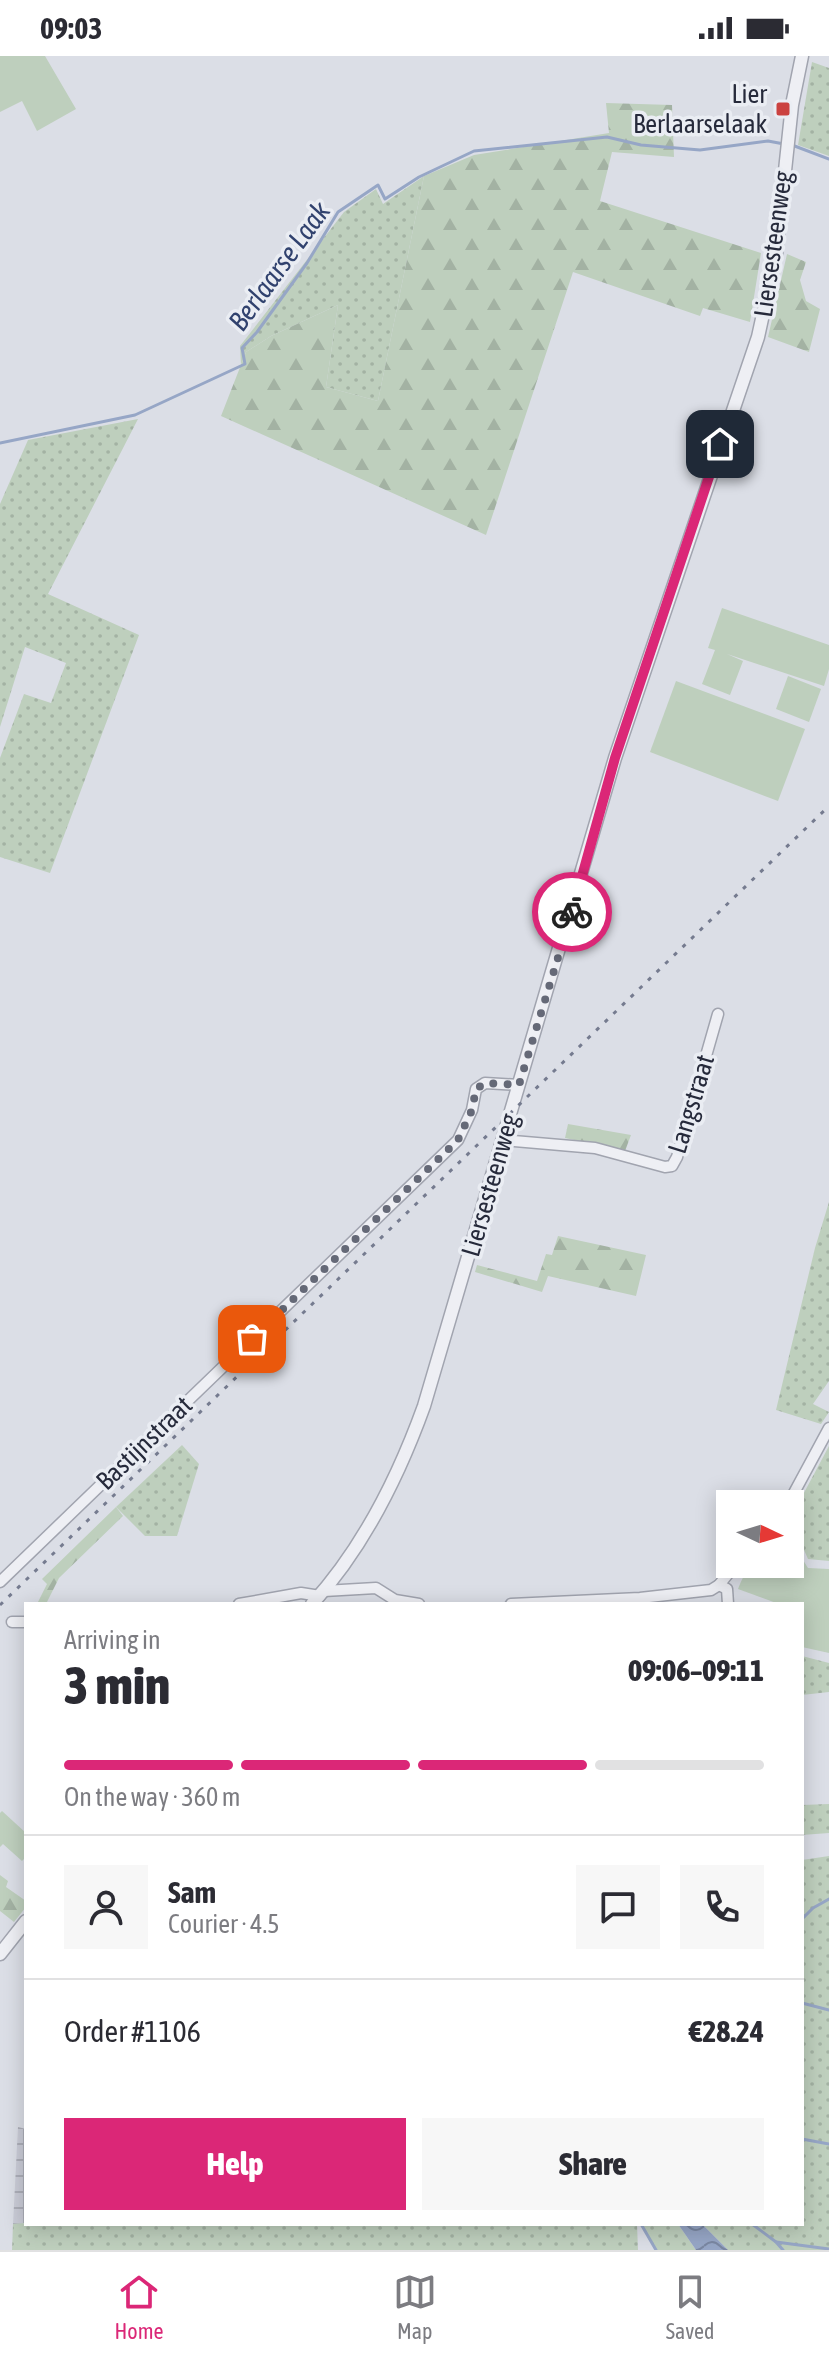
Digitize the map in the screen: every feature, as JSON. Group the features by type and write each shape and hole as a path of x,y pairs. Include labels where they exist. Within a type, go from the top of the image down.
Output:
{"street":[{"name":"Liersesteenweg","path":"319,1597 371,1524 405,1459 432,1380 615,758 758,337 776,255 787,145 802,56"},
{"name":"Langstraat","path":"503,1140 595,1148 665,1167 672,1166 718,1014"},
{"name":"Bastijnstraat","path":"0,1582 458,1140 472,1110 476,1089 485,1083 519,1085"},
{"path":"796,1490 829,1428"},
{"path":"554,1602 640,1598 711,1590 725,1578"},
{"path":"719,1585 727,1589 728,1602"},
{"path":"250,1602 301,1593 319,1597 376,1588 395,1600 407,1602"},
{"path":"12,1622 24,1622"},
{"path":"0,1954 24,1924"}],"shaded area":[{"path":"18,2127 24,2128 24,2223 13,2224"}],"green space":[{"path":"0,56 45,56 76,109 37,131 22,101 0,112"},
{"path":"812,62 829,68 829,156 798,145"},
{"path":"606,103 672,105 674,157 612,152 600,201 761,253 750,322 703,308 700,316 573,272 486,535 221,416 246,352 271,336 338,305 326,387 378,401 424,176 474,155 609,133"},
{"path":"424,176 378,401 326,387 338,305 271,336 246,352 241,365 240,346 344,212 376,189 383,204"},
{"path":"787,254 806,262 800,280 806,301 820,309 809,352 768,337"},
{"path":"138,419 48,594 139,635 50,873 0,857 0,758 24,694 51,703 66,663 25,647 0,727 0,504 28,440"},
{"path":"722,608 829,645 829,669 824,686 727,654 743,661 730,695 702,684 715,650 708,648"},
{"path":"788,676 821,689 809,722 776,709"},
{"path":"676,681 805,729 778,801 650,752"},
{"path":"568,1124 631,1135 625,1151 565,1138"},
{"path":"829,1202 829,1381 813,1404 829,1412 821,1424 776,1410"},
{"path":"558,1236 646,1255 636,1296 548,1276 542,1292 475,1272 477,1265 537,1281 546,1254 552,1255"},
{"path":"182,1445 199,1464 177,1536 145,1536 116,1507"},
{"path":"829,1446 829,1561 808,1559 804,1550 804,1493"},
{"path":"116,1507 123,1516 59,1578 47,1602 38,1602 47,1584 42,1579"},
{"path":"804,1562 808,1568 829,1569 829,1653 804,1647 804,1602 774,1602 738,1589 743,1578 804,1578"},
{"path":"804,1657 829,1663 829,1692 804,1695"},
{"path":"829,1804 829,1833 804,1835 804,1805"},
{"path":"2,1811 24,1831 22,1861 3,1844 0,1847"},
{"path":"829,1856 829,2250 728,2250 704,2226 804,2226 804,1860"},
{"path":"0,1875 8,1881 6,1887 24,1900 24,1910 14,1922 0,1911"},
{"path":"13,2224 637,2226 638,2250 12,2250"},
{"path":"642,2226 679,2226 696,2250 656,2250"}],"water":[{"path":"679,2226 704,2226 728,2250 696,2250"}],"waterway":[{"name":"Berlaarse Laak","path":"0,443 135,415 245,364 242,348 307,263 338,212 378,185 385,199 419,177 474,151 607,137 641,145 700,150 768,141 784,144"},
{"name":"Berlaarse Laak","path":"792,145 829,159"},
{"path":"804,1917 829,1899"},
{"path":"804,2004 829,2010"},
{"path":"804,2139 829,2144"},
{"path":"642,2226 656,2250"},
{"path":"755,2226 776,2242"},
{"path":"783,2250 776,2242 829,2249"}],"railway":[{"path":"0,1605 829,806"}],"way so far":[{"path":"252,1339 458,1140 472,1110 476,1089 485,1083 519,1085 572,912"}],"place":[{"name":"Lier Berlaarselaak","path":"783,109"}],"route":[{"path":"572,912 615,758 720,444"}]}
